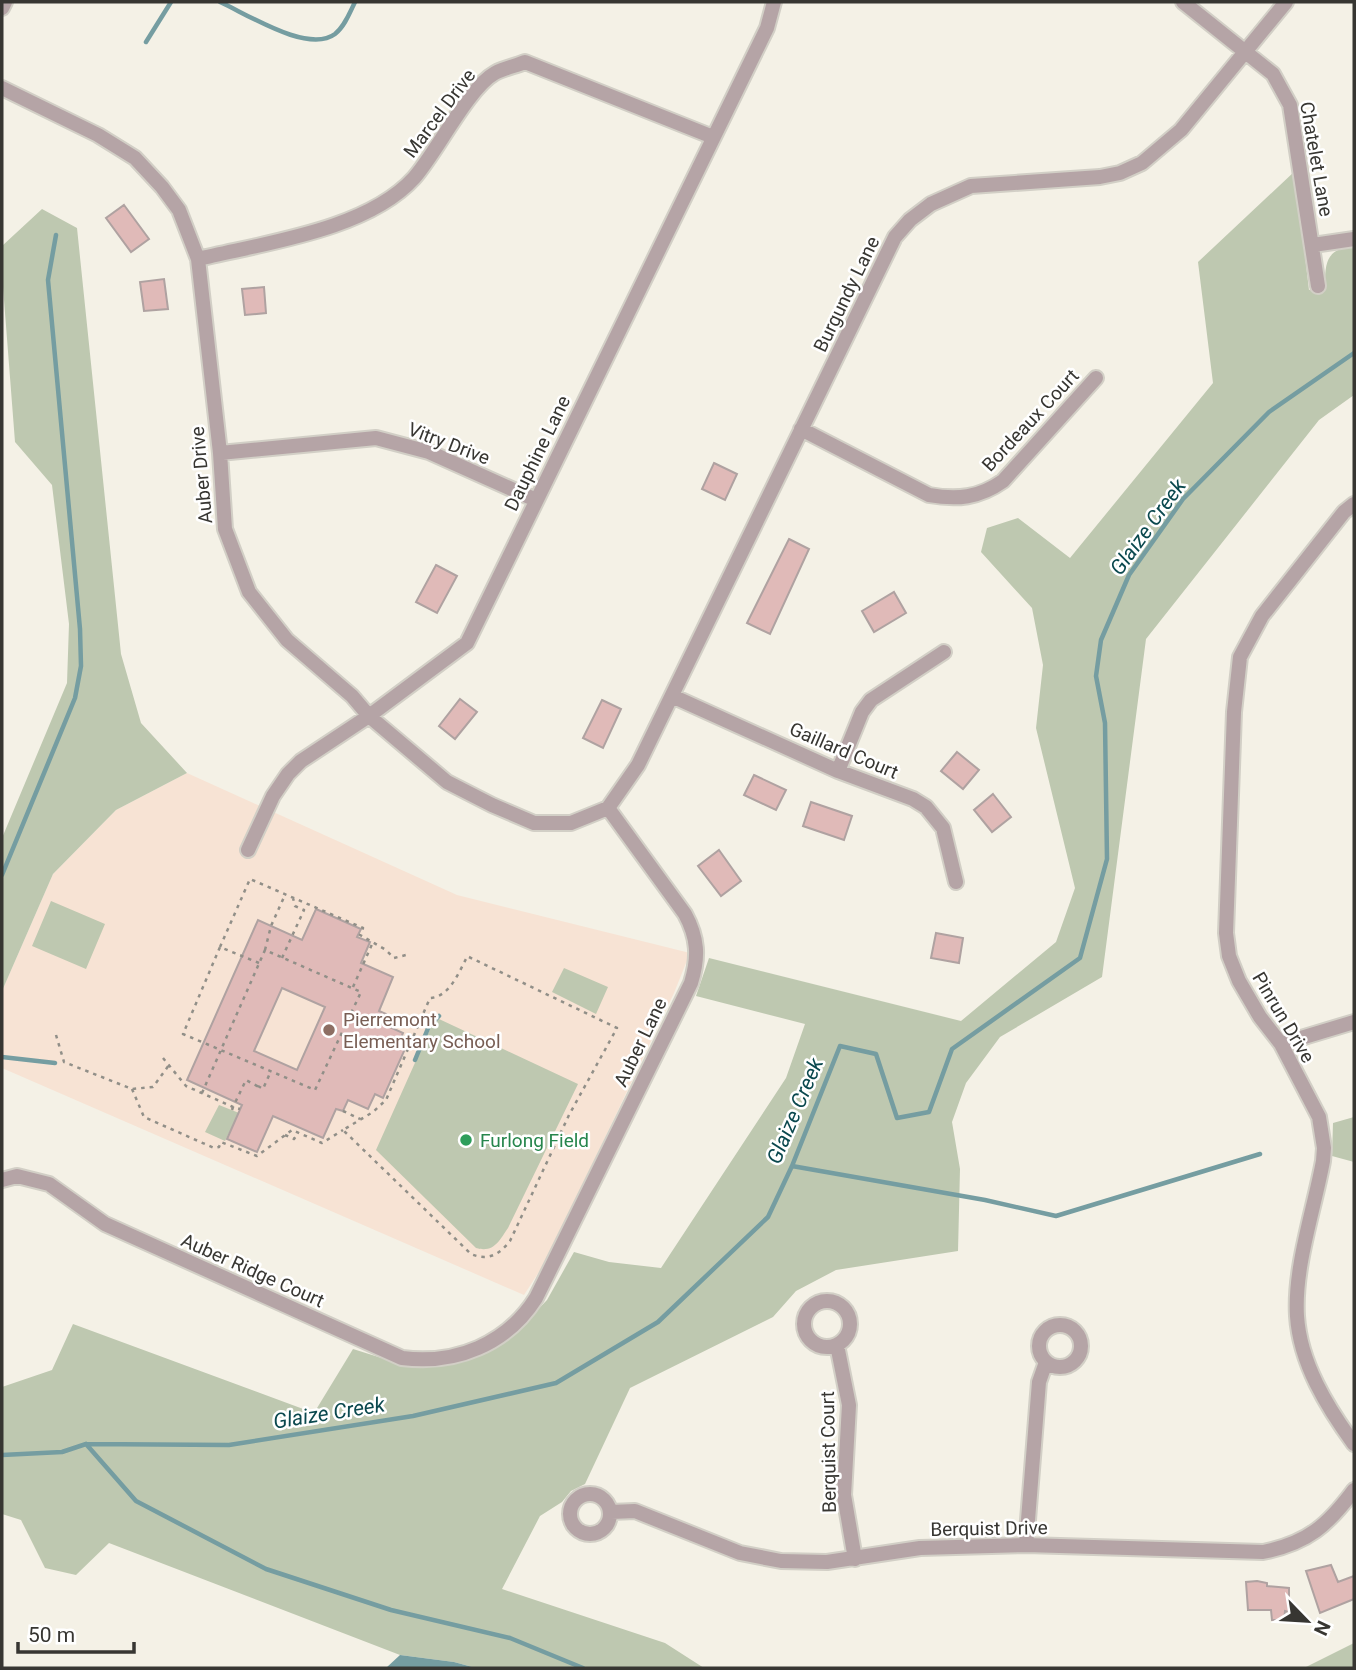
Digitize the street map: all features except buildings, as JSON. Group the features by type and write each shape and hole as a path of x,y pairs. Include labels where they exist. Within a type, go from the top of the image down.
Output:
{"street":[{"path":"2,8 5,2"},
{"name":"Dauphine Lane","path":"248,850 272,796 301,761 369,716 467,643 767,28 774,2"},
{"name":"Chatelet Lane","path":"1183,2 1273,75 1290,105 1318,286"},
{"name":"Burgundy Lane","path":"608,808 638,765 895,237 910,220 931,204 971,186 1100,177 1120,173 1142,163 1181,130 1286,2"},
{"name":"Marcel Drive","path":"198,260 328,228 376,209 413,179 477,89 494,74 525,62 713,137"},
{"name":"Auber Drive","path":"2,88 97,135 135,158 179,210 198,260 220,453 225,528 249,592 287,640 352,696 369,716 447,782 492,806 534,823 571,823 608,808"},
{"path":"1313,245 1354,239"},
{"name":"Bordeaux Court","path":"801,429 929,495 951,499 969,497 987,492 1003,481 1096,378"},
{"name":"Vitry Drive","path":"220,453 376,438 429,452 536,500"},
{"name":"Pinrun Drive","path":"1351,512 1262,616 1240,657 1236,686 1226,933 1229,956 1239,982 1260,1017 1281,1044 1320,1117 1324,1148 1318,1191 1299,1278 1299,1334 1309,1368 1354,1444"},
{"path":"838,771 862,712 871,700 944,652"},
{"name":"Gaillard Court","path":"672,696 838,771 913,799 926,807 943,828 956,882"},
{"name":"Auber Lane","path":"498,1338 525,1315 536,1298 691,983 696,967 695,933 685,914 608,808"},
{"path":"1281,1044 1354,1022"},
{"name":"Auber Ridge Court","path":"2,1180 17,1177 49,1184 105,1224 402,1358 436,1359 473,1350 498,1338"},
{"name":"Berquist Court","path":"837,1345 849,1405 844,1495 855,1559"},
{"path":"1026,1545 1039,1382 1046,1363"},
{"name":"Berquist Drive","path":"611,1512 635,1511 740,1553 772,1560 806,1563 855,1559 920,1548 1026,1545 1264,1552 1297,1543 1315,1533 1328,1522 1354,1490"}],"path":[{"path":"265,950 361,992 315,1090 183,1034 250,879 363,928 360,935 386,950 394,958 406,955"},
{"path":"202,1093 265,950 271,926 285,895"},
{"path":"282,958 304,910 295,906 293,898"},
{"path":"353,988 373,942"},
{"path":"220,947 259,963"},
{"path":"132,1089 144,1117 214,1148 219,1147 222,1141 257,1156 292,1130 322,1143 386,1100 430,998 439,996 447,989 469,957 617,1028 569,1115 510,1241 502,1252 494,1256 480,1257 471,1254 343,1130"},
{"path":"56,1035 64,1062 132,1089 153,1087 169,1065"},
{"path":"163,1058 186,1086 232,1108 240,1109"},
{"path":"232,1108 246,1080 263,1089 271,1071"},
{"path":"342,1111 360,1119"},
{"path":"285,1135 294,1139 298,1133"}],"shaded area":[{"name":"Pierremont Elementary School","path":"187,773 457,895 690,953 674,993 546,1261 524,1295 2,1068 2,991 53,874 116,810"}],"green space":[{"path":"1295,171 1309,290 1325,284 1327,262 1333,253 1354,246 1354,395 1319,420 1146,639 1102,977 1000,1037 966,1083 952,1122 960,1169 958,1251 836,1270 796,1291 773,1317 630,1388 585,1484 571,1491 562,1502 540,1516 502,1589 665,1643 704,1668 476,1668 454,1662 400,1655 109,1543 76,1575 45,1568 21,1520 2,1514 2,1387 52,1370 73,1324 314,1413 353,1349 404,1365 429,1365 521,1327 547,1300 574,1252 609,1262 661,1268 786,1078 805,1024 696,996 709,958 961,1021 1056,942 1075,888 1036,728 1043,665 1032,608 981,552 987,528 1018,518 1070,558 1213,383 1198,262"},
{"path":"42,209 77,228 121,654 141,723 187,773 116,810 53,874 2,991 2,838 67,683 69,624 52,485 15,442 2,274 2,246"},
{"path":"51,901 105,924 86,969 32,946"},
{"path":"564,968 608,987 596,1014 552,992"},
{"name":"Furlong Field","path":"439,1019 578,1084 508,1228 495,1245 487,1249 476,1248 376,1150 431,1027"},
{"path":"219,1105 239,1113 225,1141 205,1132"},
{"path":"1354,1117 1354,1162 1332,1156 1333,1123"},
{"path":"1354,1643 1354,1668 1304,1668"}],"water":[{"path":"400,1655 454,1662 476,1668 386,1668"}],"waterway":[{"path":"146,42 171,2"},
{"path":"220,2 261,23 309,39 323,39 339,31 355,2"},
{"path":"2,875 75,698 81,666 80,629 48,280 56,235"},
{"name":"Glaize Creek","path":"2,1455 62,1452 86,1444 229,1445 413,1416 556,1383 658,1322 768,1217 792,1166 840,1046 876,1054 897,1118 929,1112 952,1049 1080,958 1107,859 1105,723 1096,676 1101,640 1129,575 1183,499 1269,412 1354,353"},
{"path":"415,1060 429,1026 439,1016"},
{"path":"2,1057 55,1063"},
{"path":"792,1166 985,1200 1056,1216 1260,1154"},
{"path":"86,1444 136,1501 266,1569 391,1610 510,1638 583,1668"}],"place":[{"name":"Pierremont Elementary School","path":"329,1030"},
{"name":"Furlong Field","path":"466,1140"}]}
